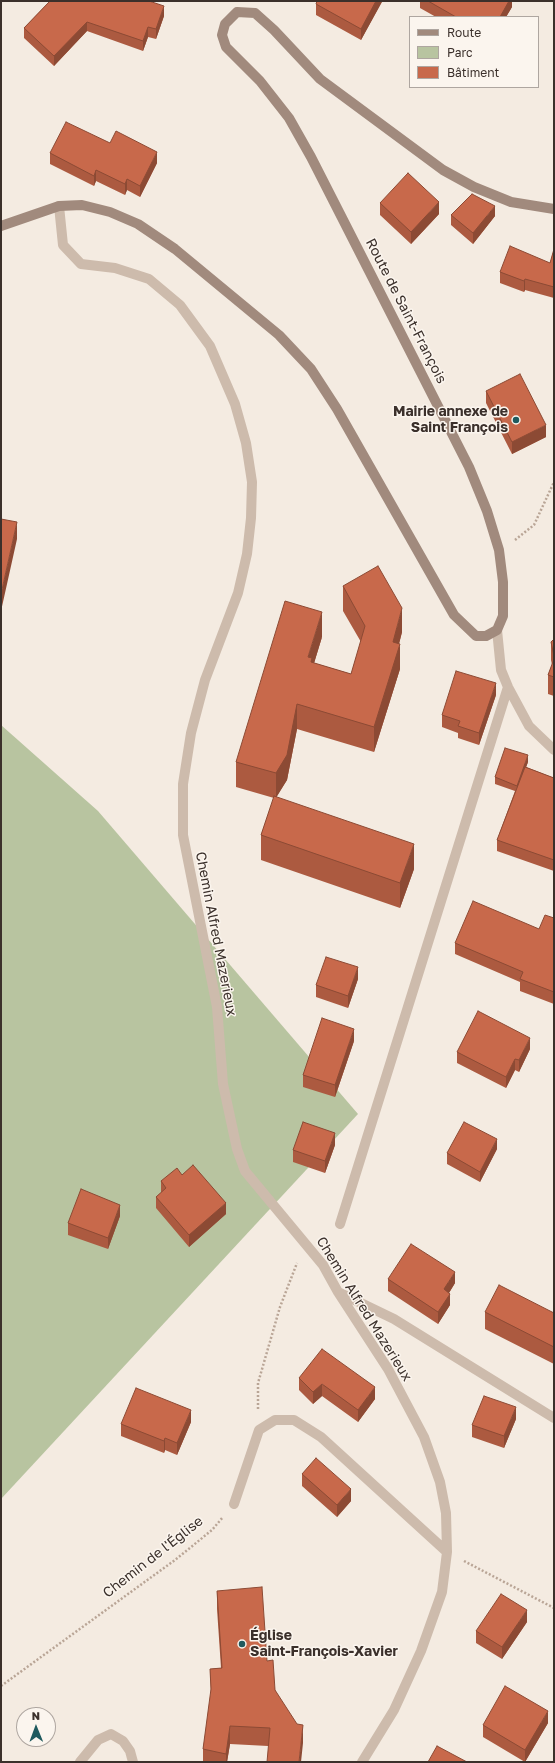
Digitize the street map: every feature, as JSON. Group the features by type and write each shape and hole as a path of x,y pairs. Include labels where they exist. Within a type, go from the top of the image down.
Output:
{"main road":[{"name":"Route de Saint-François","path":"497,630 503,616 503,582 499,550 488,511 469,467 311,157 289,118 260,81 226,47 222,35 225,24 237,12 255,13 274,30 320,79 443,170 474,187 511,202 554,209"},
{"path":"1,226 59,206 82,205 110,212 138,224 175,250 279,335 311,369 337,409 454,615 476,636 486,636 497,630"}],"street":[{"name":"Chemin Alfred Mazerieux","path":"59,206 63,245 81,264 115,268 149,279 180,305 210,346 235,404 246,443 252,482 251,518 247,554 238,593 205,680 191,733 183,784 183,835 217,1007 223,1084 236,1149 245,1171 306,1242 323,1265 338,1292 388,1368 424,1436 440,1482 446,1513 447,1552 442,1592 421,1651 394,1710 362,1762"},
{"path":"497,630 501,670 508,687 529,726 554,750"},
{"path":"340,1224 508,687"},
{"path":"338,1292 394,1319 554,1418"},
{"path":"234,1504 259,1430 275,1420 294,1420 321,1437 447,1552"},
{"path":"80,1762 98,1740 111,1734 123,1741 130,1751 133,1762"}],"path":[{"path":"499,550 534,525 554,482"},
{"path":"259,1430 258,1383 280,1307 306,1242"},
{"name":"Chemin de l'Église","path":"1,1686 176,1560 212,1530 234,1504"},
{"path":"447,1552 554,1608"}],"green space":[{"path":"1,725 98,811 358,1114 1,1499"}],"building":[{"path":"50,1 149,1 164,6 156,29 148,27 143,41 87,22 54,56 24,28"},
{"path":"317,1 376,1 361,29 316,4"},
{"path":"428,1 509,1 501,16 454,16"},
{"path":"66,122 110,143 116,131 157,152 140,186 127,179 125,184 96,170 94,176 50,153"},
{"path":"408,173 439,202 411,232 380,203"},
{"path":"472,194 495,206 473,233 451,215"},
{"path":"510,246 550,263 554,249 554,287 525,279 524,281 500,272"},
{"name":"Mairie annexe de Saint François","path":"520,374 546,425 512,442 486,391"},
{"path":"1,519 17,522 1,594"},
{"path":"378,566 402,608 393,642 400,644 374,727 297,704 287,755 276,773 236,762 285,601 322,612 308,657 312,658 311,662 351,674 365,626 343,586"},
{"path":"554,639 554,656 551,642"},
{"path":"554,659 554,677 548,675"},
{"path":"456,671 496,683 479,733 458,726 460,721 442,715"},
{"path":"505,748 528,755 517,786 495,777"},
{"path":"525,767 554,778 554,860 497,840"},
{"path":"274,796 414,844 400,883 261,835"},
{"path":"473,901 539,929 545,915 554,918 554,992 520,979 523,972 455,943"},
{"path":"326,957 358,967 348,996 316,985"},
{"path":"478,1011 530,1038 519,1060 515,1059 506,1077 457,1052"},
{"path":"322,1018 354,1029 335,1085 303,1075"},
{"path":"303,1122 335,1133 325,1161 293,1150"},
{"path":"464,1122 497,1139 480,1172 447,1153"},
{"path":"193,1165 226,1203 189,1235 156,1197 166,1188 161,1181 177,1168 182,1175"},
{"path":"81,1189 120,1205 108,1238 68,1223"},
{"path":"411,1244 455,1272 444,1289 450,1294 438,1312 388,1279"},
{"path":"499,1285 554,1313 554,1347 485,1312"},
{"path":"322,1349 375,1387 358,1410 322,1384 313,1392 299,1378"},
{"path":"136,1388 191,1410 177,1443 165,1438 164,1441 121,1424"},
{"path":"484,1396 516,1407 504,1436 472,1425"},
{"path":"316,1458 351,1489 337,1505 302,1474"},
{"path":"262,1587 267,1661 273,1660 275,1690 297,1724 303,1725 299,1762 267,1762 270,1728 230,1726 226,1754 203,1749 211,1689 210,1669 222,1668 217,1591"},
{"path":"501,1594 527,1610 502,1647 476,1631"},
{"path":"505,1686 548,1711 525,1750 483,1725"},
{"path":"437,1746 467,1762 428,1762"}],"place":[{"name":"Mairie annexe de Saint François","path":"516,420"},
{"name":"Église Saint-François-Xavier","path":"242,1644"}]}
